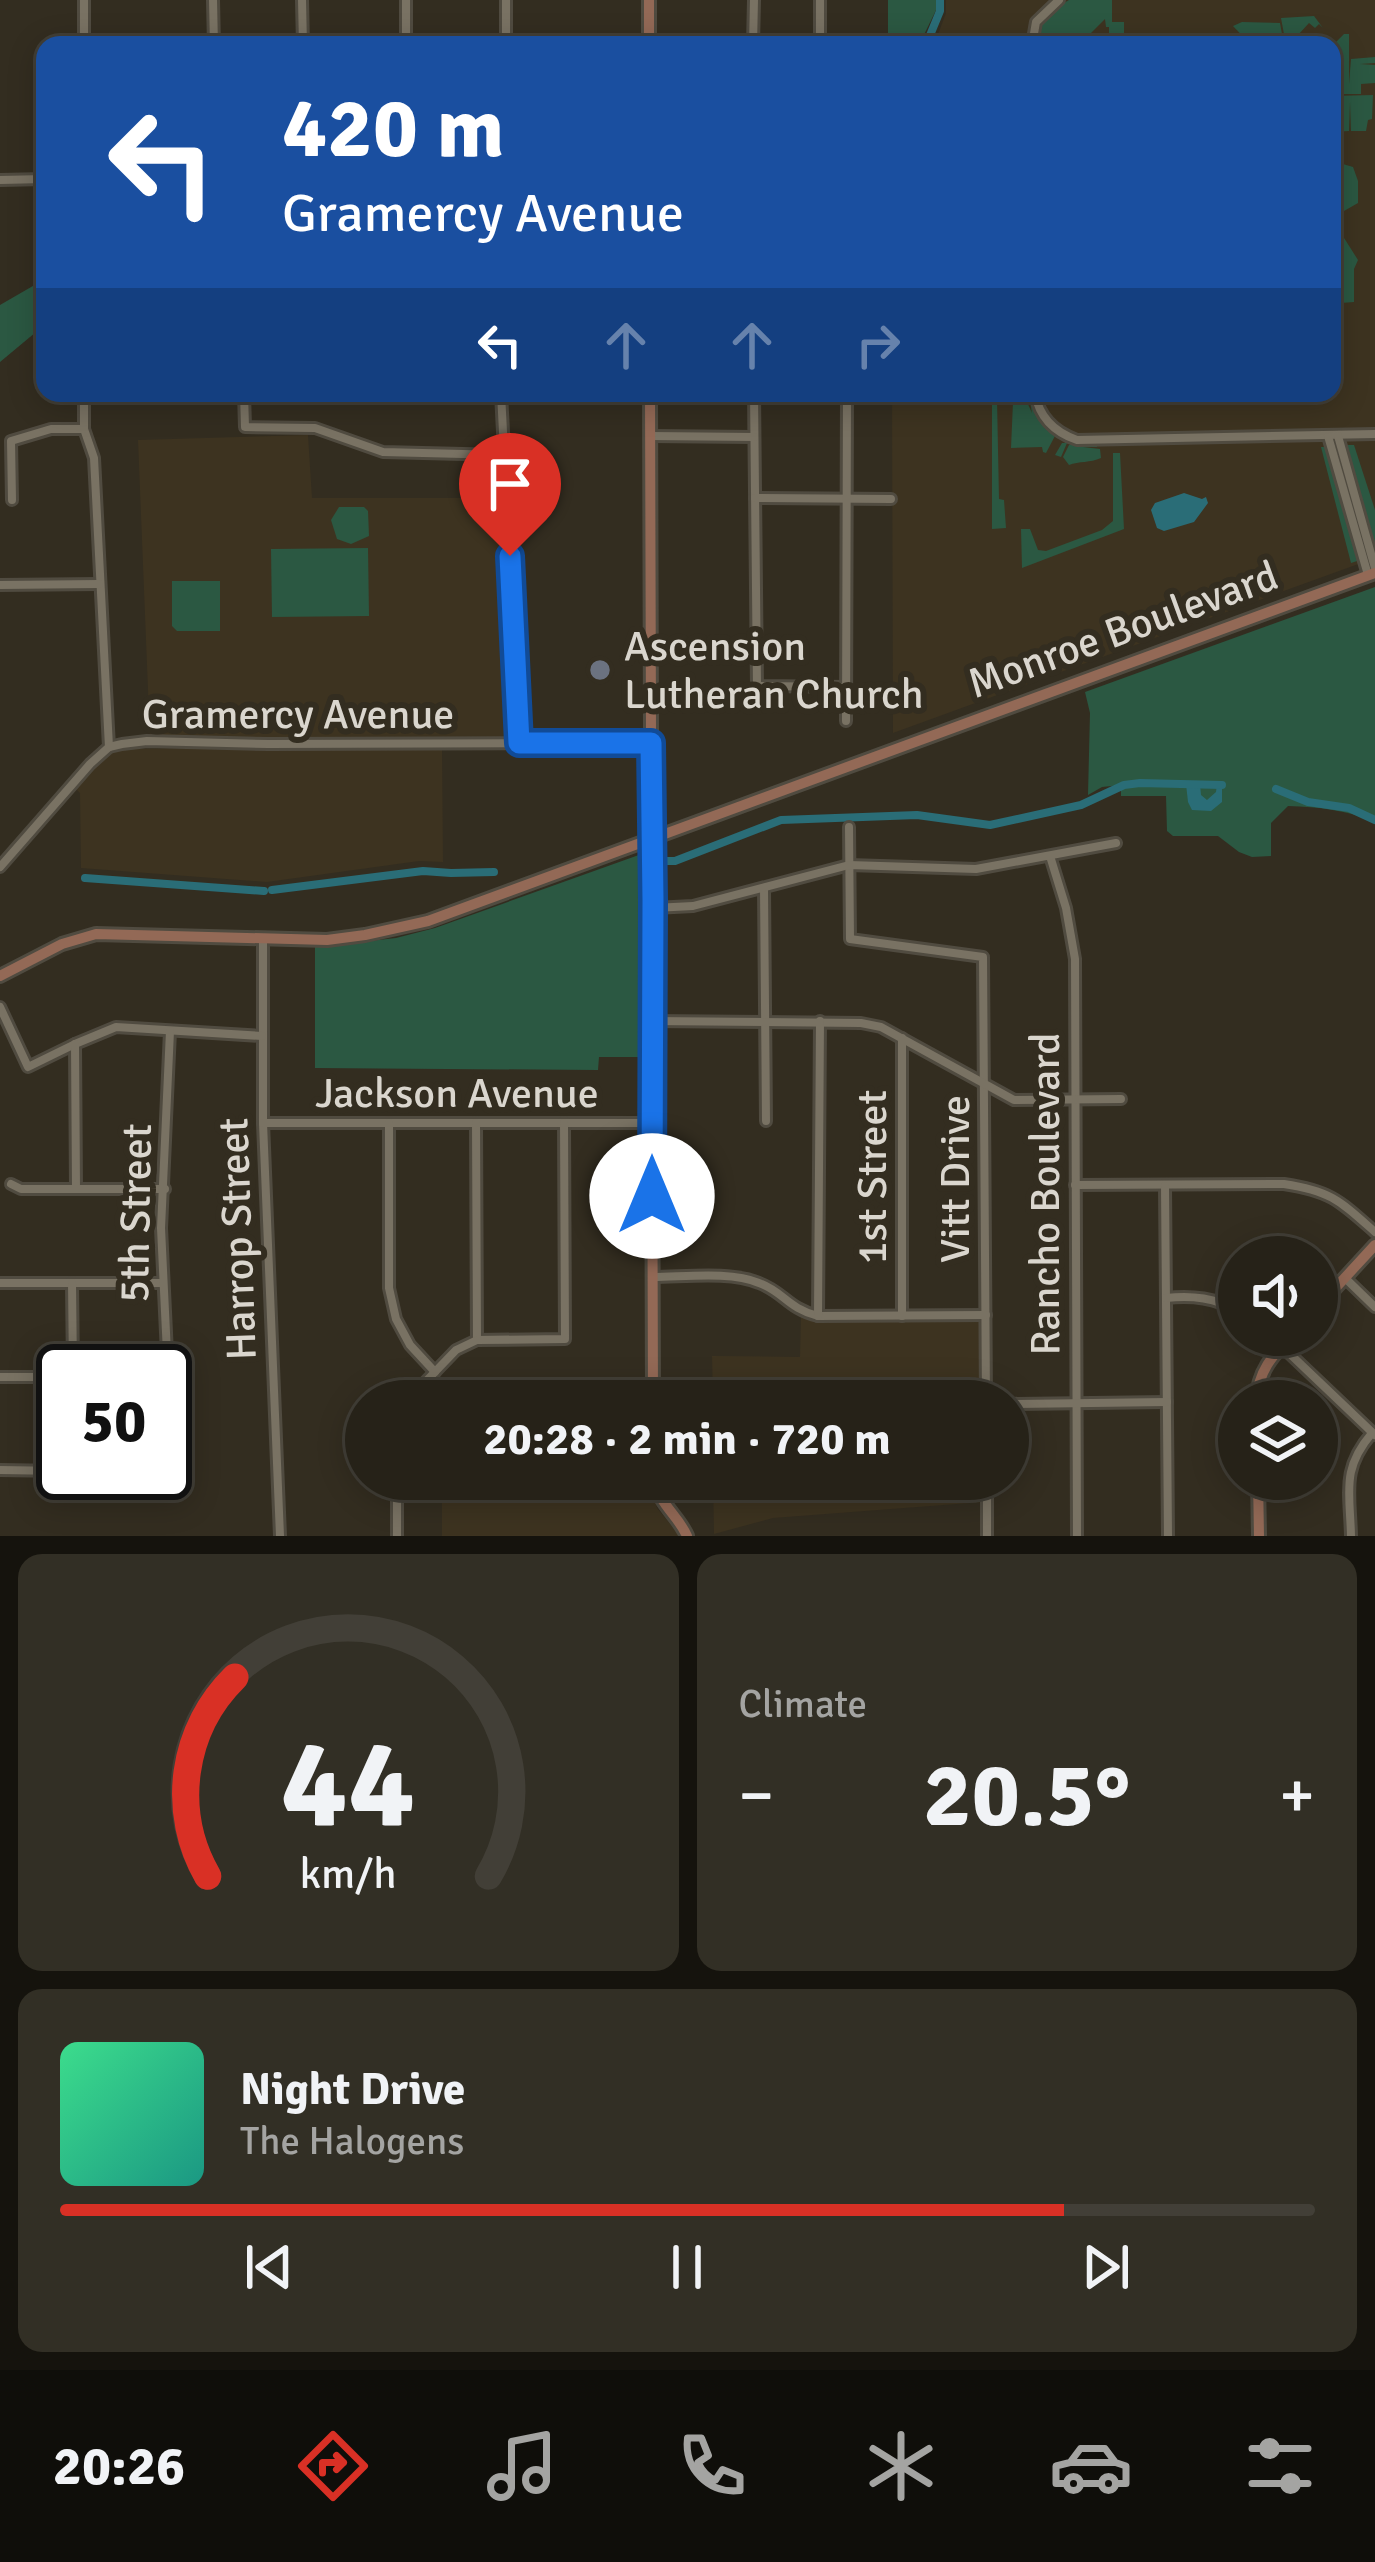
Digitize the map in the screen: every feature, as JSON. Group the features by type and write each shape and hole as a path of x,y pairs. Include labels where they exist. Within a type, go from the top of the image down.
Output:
{"main road":[{"path":"649,0 649,36"},
{"path":"650,402 653,1380"},
{"name":"Monroe Boulevard","path":"0,976 62,944 96,934 335,939 411,925 471,907 1372,572"},
{"path":"1338,1286 1375,1245"},
{"path":"661,1500 687,1536"},
{"path":"1258,1500 1259,1536"}],"street":[{"path":"84,0 84,36"},
{"path":"214,0 214,36"},
{"path":"302,0 303,36"},
{"path":"406,0 406,36"},
{"path":"506,0 506,36"},
{"path":"754,0 754,36"},
{"path":"820,0 820,36"},
{"path":"1034,36 1036,22 1059,0"},
{"path":"0,180 36,178"},
{"path":"84,402 84,429 94,458 109,748"},
{"path":"244,402 245,427 315,428 383,452 503,455"},
{"path":"501,402 519,743"},
{"path":"754,402 757,686 847,687"},
{"path":"846,721 847,402"},
{"path":"1039,402 1045,418 1077,440 1375,434"},
{"path":"12,500 11,441 51,429 84,429"},
{"path":"650,436 754,437"},
{"path":"1333,436 1372,572"},
{"path":"755,498 891,499"},
{"path":"0,585 99,584"},
{"name":"Gramercy Avenue","path":"0,867 109,748 147,741 651,743"},
{"path":"849,827 849,865"},
{"path":"653,908 693,906 849,865 976,868 1116,843"},
{"name":"Rancho Boulevard","path":"1050,856 1075,959 1077,1536"},
{"name":"Vitt Drive","path":"849,865 850,939 983,957 986,1380"},
{"path":"764,889 766,1121"},
{"name":"Harrop Street","path":"262,940 263,1123 280,1536"},
{"path":"0,1007 28,1067 116,1027 262,1036"},
{"path":"652,1022 861,1023 881,1027 1014,1100 1121,1099"},
{"path":"818,1316 820,1022"},
{"name":"5th Street","path":"166,1344 161,1228 170,1031"},
{"name":"1st Street","path":"902,1038 902,1316"},
{"path":"74,1044 76,1190"},
{"name":"Jackson Avenue","path":"263,1123 651,1123"},
{"path":"389,1123 389,1288 396,1319 410,1345 435,1372"},
{"path":"476,1123 477,1340"},
{"path":"427,1380 456,1350 477,1340 565,1339 564,1123"},
{"path":"10,1184 21,1189 164,1189"},
{"path":"1075,1185 1284,1184 1316,1188 1342,1202 1375,1232"},
{"path":"1165,1186 1168,1536"},
{"path":"652,1277 736,1277 759,1282 800,1312 818,1316 986,1315"},
{"path":"1345,1278 1375,1306"},
{"path":"0,1283 162,1282"},
{"path":"72,1283 73,1344"},
{"path":"1166,1298 1218,1301"},
{"path":"1292,1356 1373,1434 1358,1448 1350,1468 1351,1536"},
{"path":"0,1377 36,1377"},
{"path":"1029,1404 1167,1402"},
{"path":"0,1470 36,1471"},
{"path":"397,1500 398,1536"},
{"path":"987,1500 987,1536"}],"shaded area":[{"path":"946,0 1375,0 1375,558 893,733 892,402 1341,402 1341,36 937,36"},
{"path":"308,435 312,498 504,498 516,740 150,740 138,440"},
{"path":"442,746 443,862 419,861 267,882 81,868 80,793 74,787 111,749"},
{"path":"801,1315 818,1320 980,1318 981,1380 713,1380 712,1356 800,1357"},
{"path":"442,1500 655,1500 680,1536 442,1536"},
{"path":"713,1500 983,1500 773,1518 714,1534"}],"green space":[{"path":"888,0 936,0 923,36 888,36"},
{"path":"1069,0 1112,0 1112,22 1124,22 1124,36 1109,36 1105,19 1088,36 1038,36 1055,9"},
{"path":"1314,16 1323,28 1309,23 1299,36 1284,36 1281,18"},
{"path":"1280,23 1282,36 1242,36 1233,26"},
{"path":"1349,34 1349,84 1351,59 1375,57 1375,63 1360,64 1375,65 1375,83 1361,84 1361,94 1341,94 1341,37"},
{"path":"1373,95 1366,131 1351,131 1350,102 1349,131 1341,131 1341,96"},
{"path":"1341,163 1353,167 1358,181 1358,203 1344,211"},
{"path":"1341,233 1358,260 1354,302 1341,303"},
{"path":"36,284 36,332 0,362 0,305"},
{"path":"992,402 997,402 999,499 1004,500 1006,528 992,529"},
{"path":"1013,402 1027,402 1032,413 1033,403 1056,434 1046,453 1042,447 1011,448"},
{"path":"1065,439 1097,445 1083,447 1100,449 1101,458 1069,465 1063,457 1073,444 1067,443 1061,457 1055,455"},
{"path":"1346,445 1354,445 1375,510 1375,548"},
{"path":"1321,447 1328,447 1360,556 1351,563"},
{"path":"1113,453 1120,453 1124,529 1022,568 1021,529 1030,529 1038,550 1046,551 1102,530 1113,521"},
{"path":"339,507 364,507 369,536 351,544 337,539 331,520"},
{"path":"368,548 369,616 272,617 271,549"},
{"path":"172,581 220,581 220,631 177,631 172,626"},
{"path":"1375,587 1375,822 1333,810 1288,806 1271,823 1271,856 1252,857 1218,836 1173,836 1167,831 1166,796 1121,796 1121,785 1088,795 1090,713 1085,692"},
{"path":"650,851 648,1057 599,1057 598,1070 315,1068 315,947 396,938 435,928"}],"water":[{"path":"1184,493 1206,497 1208,503 1194,522 1164,531 1157,528 1151,510 1155,503"},
{"path":"1186,784 1200,784 1207,800 1217,784 1222,785 1222,802 1211,811 1192,810"}],"waterway":[{"path":"930,36 940,0"},
{"path":"663,861 675,861 781,820 917,815 990,825 1081,805 1124,785 1222,785"},
{"path":"1276,789 1308,802 1349,808 1375,820"},
{"path":"272,890 423,871 494,872"},
{"path":"85,878 264,891"}],"place":[{"name":"Ascension Lutheran Church","path":"600,670"}],"route":[{"path":"510,556 519,743 651,743 652,1196"}]}
